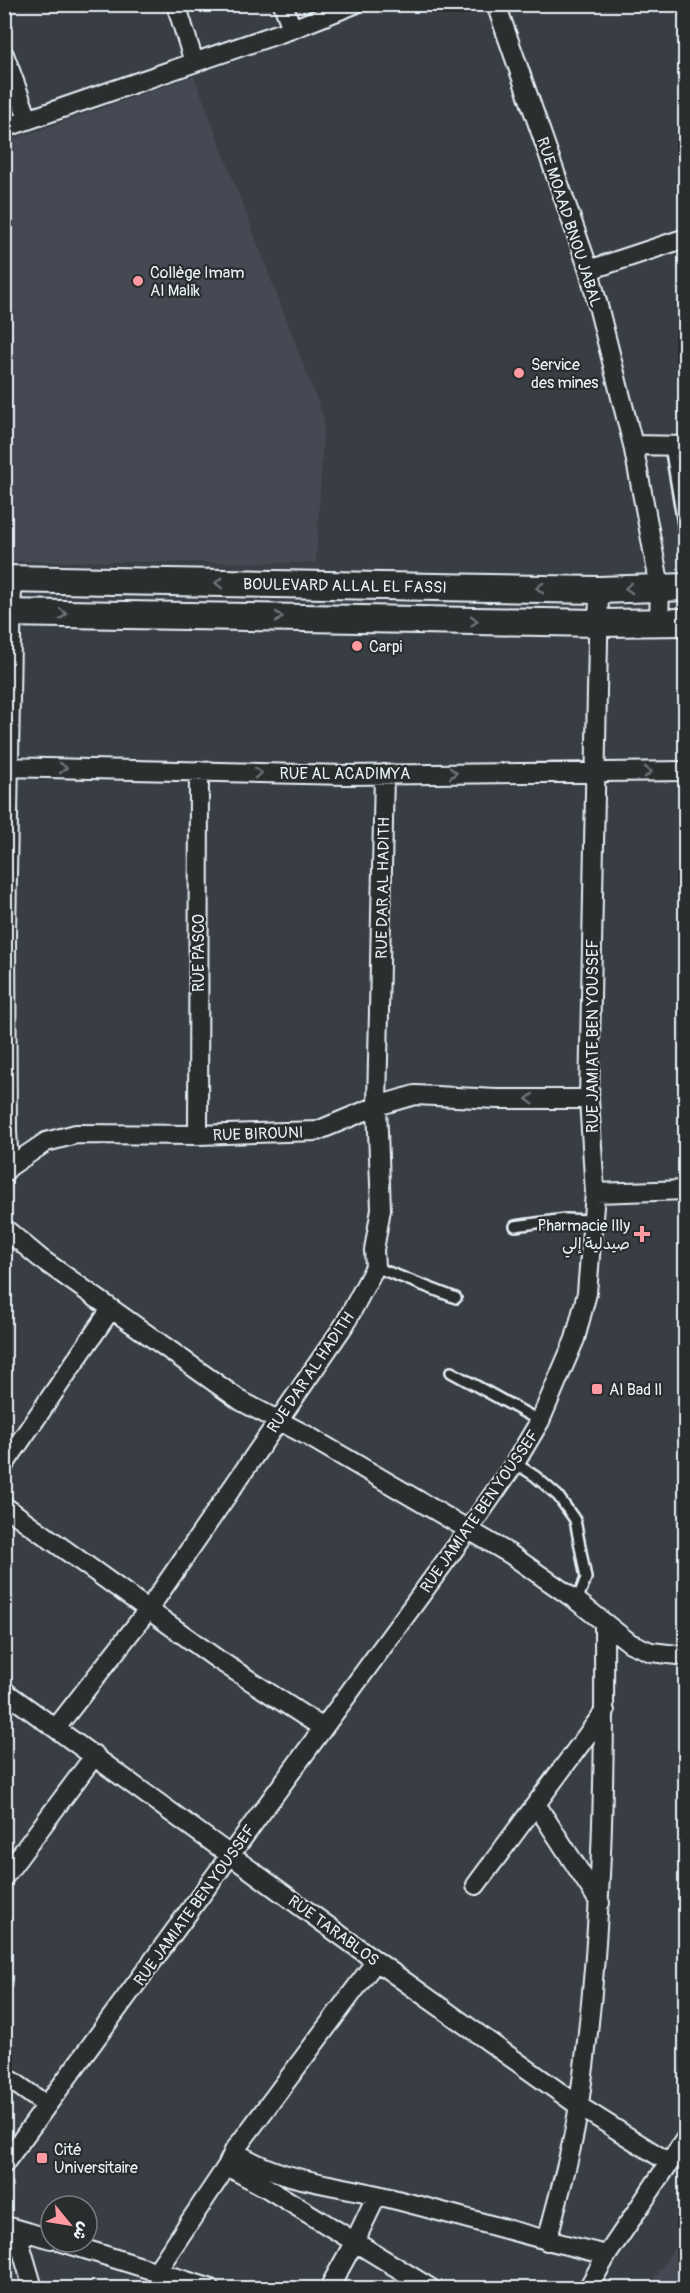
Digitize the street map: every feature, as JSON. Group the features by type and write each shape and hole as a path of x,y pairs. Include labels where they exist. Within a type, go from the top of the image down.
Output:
{"main road":[{"name":"BOULEVARD ALLAL EL FASSI","path":"8,579 598,590 686,587"},
{"name":"BOULEVARD ALLAL EL FASSI","path":"8,613 598,623 686,622"}],"street":[{"path":"176,4 195,62"},
{"path":"284,4 292,29"},
{"path":"4,128 292,29 355,4"},
{"name":"RUE MOAAD BNOU JABAL","path":"496,4 589,270 633,445 660,587 659,621"},
{"path":"4,54 28,119"},
{"path":"589,270 686,238"},
{"path":"633,445 678,446"},
{"path":"7,1170 5,934 8,579"},
{"name":"RUE JAMIATE BEN YOUSSEF","path":"4,2163 231,1856 515,1463 540,1421 575,1339 587,1293 595,1193 589,1099 598,590"},
{"name":"RUE AL ACADIMYA","path":"6,767 384,774 686,771"},
{"name":"RUE PASCO","path":"198,1135 199,771"},
{"name":"RUE DAR AL HADITH","path":"56,1728 148,1610 345,1324 375,1267 374,1250 381,1209 377,1106 384,774"},
{"name":"RUE BIROUNI","path":"7,1170 46,1142 76,1134 198,1135 317,1131 377,1106 415,1095 497,1099 589,1099"},
{"path":"595,1193 686,1190"},
{"path":"4,1228 40,1258 241,1401 279,1419 510,1554 577,1601 630,1643 651,1652 686,1656"},
{"path":"4,1465 111,1309"},
{"path":"4,1506 148,1610 323,1728"},
{"path":"547,2241 579,2106 600,1903 605,1711 604,1624"},
{"name":"RUE TARABLOS","path":"4,1691 579,2106 668,2162"},
{"path":"476,1885 605,1711"},
{"path":"4,1877 95,1755"},
{"path":"536,1804 600,1903"},
{"path":"156,2272 231,2159 376,1961"},
{"path":"4,2075 46,2105"},
{"path":"588,2289 607,2255 686,2138"},
{"path":"231,2159 250,2162 273,2172 377,2195 607,2255"},
{"path":"231,2159 267,2188 430,2289"},
{"path":"329,2289 377,2195"},
{"path":"10,2228 39,2236"},
{"path":"10,2228 33,2289"},
{"path":"99,2254 209,2289"}],"lane":[{"path":"678,446 686,542"},
{"path":"515,1226 565,1219 593,1220"},
{"path":"375,1267 456,1298"},
{"path":"451,1372 540,1421"},
{"path":"515,1463 535,1476 558,1496 575,1520 586,1578 577,1601"}],"shaded area":[{"name":"Collège Imam Al Malik","path":"194,76 324,419 316,563 5,561 5,142"},
{"path":"685,2231 685,2288 648,2288"}],"place":[{"name":"Collège Imam Al Malik","path":"138,281"},
{"name":"Service des mines","path":"519,373"},
{"name":"Carpi","path":"357,646"},
{"name":"Pharmacie Illy صيدلية إلي","path":"642,1234"},
{"name":"Al Bad ll","path":"597,1389"},
{"name":"Cité Universitaire","path":"42,2158"}]}
